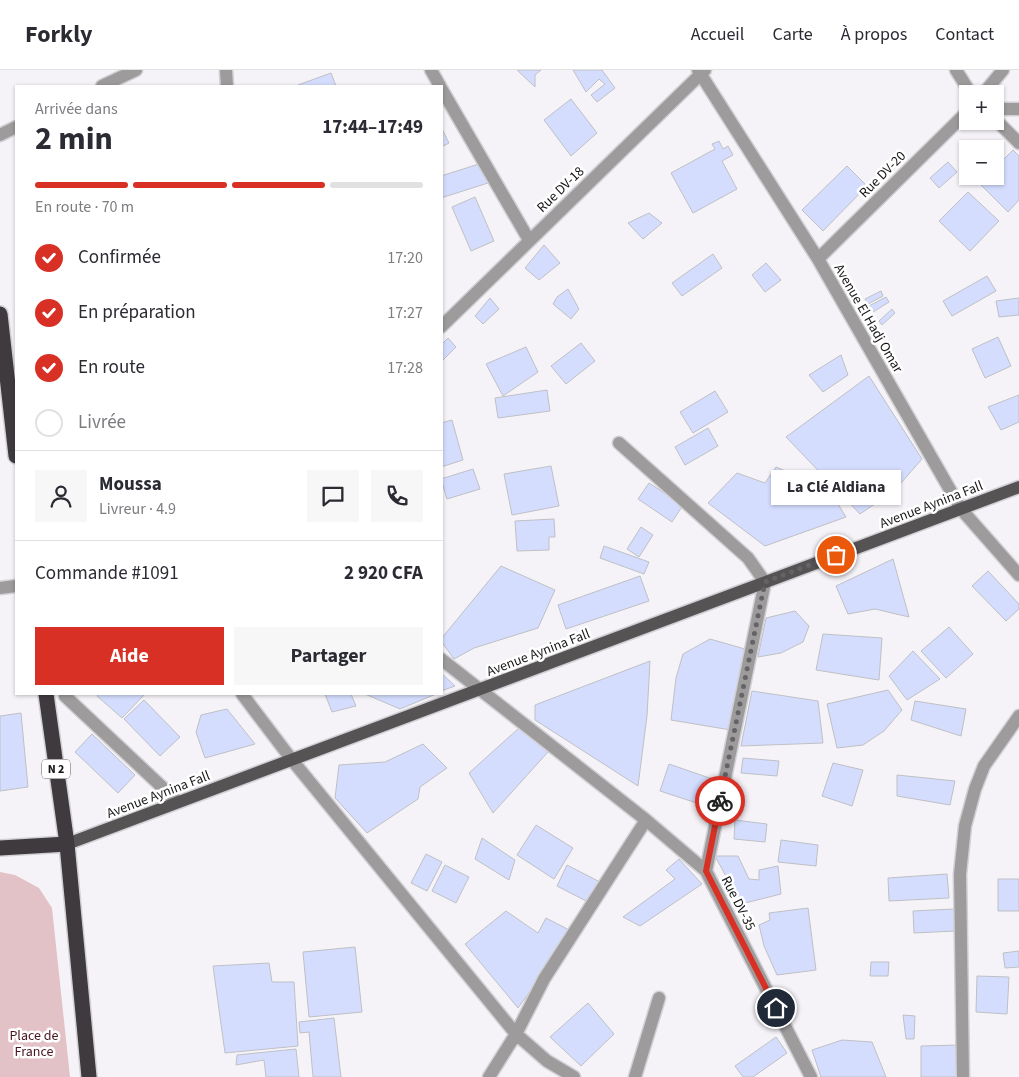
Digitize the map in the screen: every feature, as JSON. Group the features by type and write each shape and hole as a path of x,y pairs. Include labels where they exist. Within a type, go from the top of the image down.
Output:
{"highway":[{"path":"0,314 3,367 15,449"},
{"name":"N 2","path":"46,695 67,844"},
{"path":"0,848 67,844 89,1077"}],"main road":[{"name":"Avenue Aynina Fall","path":"67,844 1019,487"}],"street":[{"path":"104,85 136,70"},
{"path":"226,70 227,85"},
{"path":"431,70 440,85"},
{"path":"956,70 966,85"},
{"path":"990,85 1003,70"},
{"name":"Rue DV-18","path":"443,325 701,71"},
{"name":"Avenue El Hadj Omar","path":"701,71 818,259 961,509 1019,575"},
{"path":"443,90 529,240"},
{"path":"1004,109 1019,109"},
{"name":"Rue DV-20","path":"818,259 959,119"},
{"path":"0,135 15,128"},
{"path":"1004,128 1019,143"},
{"path":"619,443 748,558 765,582"},
{"name":"Rue DV-35","path":"765,582 706,871 811,1077"},
{"path":"0,588 15,586"},
{"path":"443,660 646,820 706,871"},
{"path":"48,712 66,695 178,802"},
{"path":"243,695 292,760 516,1034 547,1061 574,1077"},
{"path":"963,1077 960,874 965,826 975,789 984,766 1019,716"},
{"path":"489,1077 516,1034 544,979 646,820"},
{"path":"635,1077 659,998"}],"green space":[{"name":"Place de France","path":"0,872 15,875 39,888 52,908 70,1077 0,1077"}],"building":[{"path":"517,70 541,70 535,75 535,87"},
{"path":"573,70 602,70 615,88 597,102 591,95 605,84 599,79 586,92"},
{"path":"331,73 336,85 298,85"},
{"path":"571,99 597,133 571,156 544,120"},
{"path":"443,131 449,143 443,146"},
{"path":"719,141 723,149 728,146 733,155 722,161 737,189 693,213 671,173 715,149 712,144"},
{"path":"1013,150 1019,156 1019,200 1008,212 981,185 1004,185 1004,159"},
{"path":"948,162 957,172 939,188 930,178"},
{"path":"482,163 491,182 443,197 443,175"},
{"path":"847,166 867,186 823,231 802,210"},
{"path":"968,192 999,221 970,251 939,221"},
{"path":"475,197 494,241 471,251 452,207"},
{"path":"649,213 662,223 643,239 628,223"},
{"path":"544,245 560,263 539,280 525,268"},
{"path":"713,254 722,268 682,296 672,283"},
{"path":"766,263 781,280 765,292 752,275"},
{"path":"987,276 996,291 952,316 943,301"},
{"path":"568,289 579,309 571,319 553,304 557,297"},
{"path":"881,291 883,296 868,304 865,299"},
{"path":"886,297 889,302 873,312 869,306"},
{"path":"490,298 499,309 483,324 475,316"},
{"path":"1019,298 1019,315 999,317 996,301"},
{"path":"892,309 895,313 882,325 879,321"},
{"path":"998,337 1011,366 985,378 972,349"},
{"path":"448,338 456,347 443,360 443,343"},
{"path":"581,343 595,361 566,384 551,366"},
{"path":"526,347 538,372 503,396 486,364"},
{"path":"841,355 848,375 823,392 809,375"},
{"path":"869,376 922,459 894,491 860,514 786,437"},
{"path":"547,390 550,411 498,418 495,398"},
{"path":"715,391 728,412 693,433 680,412"},
{"path":"1019,395 1019,422 1001,430 988,407"},
{"path":"452,420 463,460 443,466 443,422"},
{"path":"708,428 718,446 685,465 675,447"},
{"path":"551,466 559,506 512,515 504,474"},
{"path":"776,467 797,476 795,492 809,505 833,496 846,517 765,546 708,503 737,473 765,483"},
{"path":"473,469 480,489 447,499 443,478"},
{"path":"649,483 683,505 672,522 638,499"},
{"path":"554,519 555,537 549,537 549,550 517,551 515,521"},
{"path":"641,527 653,535 639,557 627,549"},
{"path":"604,546 649,562 644,574 600,558"},
{"path":"893,559 909,617 875,609 848,614 836,586"},
{"path":"501,566 555,590 538,628 474,648 454,659 443,644 443,637"},
{"path":"988,571 1019,604 1019,609 1006,621 972,586"},
{"path":"640,576 649,601 566,629 558,605"},
{"path":"795,611 809,626 803,642 781,653 758,657 766,618"},
{"path":"949,627 973,654 946,678 921,651"},
{"path":"823,634 882,638 879,680 816,670"},
{"path":"710,639 745,649 731,730 671,720 676,678 683,654"},
{"path":"913,651 940,679 907,700 889,676"},
{"path":"650,661 647,716 638,786 535,720 535,705"},
{"path":"443,675 455,686 443,690"},
{"path":"888,690 902,710 884,731 863,745 837,748 827,704"},
{"path":"752,691 818,701 823,743 741,746"},
{"path":"98,695 144,695 122,718"},
{"path":"325,695 351,695 356,706 332,712"},
{"path":"367,695 434,695 400,709"},
{"path":"144,700 180,737 160,756 124,719"},
{"path":"915,701 966,709 961,736 911,720"},
{"path":"227,709 255,744 205,758 196,732 201,715"},
{"path":"21,713 28,787 0,791 0,716"},
{"path":"519,728 548,752 493,813 469,773"},
{"path":"92,734 135,775 118,793 75,752"},
{"path":"423,744 447,768 420,787 418,799 367,833 335,798 339,765 385,762"},
{"path":"743,758 779,761 777,776 741,773"},
{"path":"833,763 863,770 852,806 822,796"},
{"path":"669,764 721,782 712,808 660,791"},
{"path":"897,775 955,781 950,805 897,796"},
{"path":"735,820 767,824 765,842 734,839"},
{"path":"536,825 573,848 554,879 517,855"},
{"path":"482,838 515,860 509,880 475,859"},
{"path":"781,840 818,845 816,866 778,862"},
{"path":"426,854 442,862 427,891 411,883"},
{"path":"715,856 738,856 749,879 759,880 759,870 778,866 781,894 741,904"},
{"path":"679,859 702,884 640,926 623,917 675,879 666,870"},
{"path":"445,865 469,877 456,903 432,891"},
{"path":"567,865 600,882 590,903 557,886"},
{"path":"947,874 949,898 889,901 888,878"},
{"path":"998,879 1019,879 1019,911 998,911"},
{"path":"808,908 816,970 777,975 764,946 759,925 770,920 769,913"},
{"path":"954,909 955,931 914,933 913,911"},
{"path":"506,911 538,933 546,918 573,932 518,1008 465,944"},
{"path":"355,947 362,1012 309,1017 303,952"},
{"path":"1019,951 1019,967 1005,968 1003,953"},
{"path":"871,962 889,962 888,976 870,976"},
{"path":"269,963 272,982 294,982 298,1046 225,1053 213,966"},
{"path":"977,976 1009,977 1007,1014 976,1012"},
{"path":"588,1003 614,1034 581,1066 550,1037"},
{"path":"903,1015 915,1016 914,1039 906,1039"},
{"path":"334,1018 341,1077 313,1077 309,1032 300,1033 299,1022"},
{"path":"776,1037 787,1053 753,1077 743,1077 735,1066"},
{"path":"842,1040 872,1042 886,1077 821,1077 812,1050"},
{"path":"960,1045 960,1077 921,1077 921,1046"},
{"path":"296,1049 299,1077 266,1077 264,1060 236,1065 237,1055"}],"way so far":[{"path":"720,801 765,582 836,555"}],"place":[{"name":"La Clé Aldiana","path":"836,555"}],"route":[{"path":"720,801 706,871 776,1008"}]}
